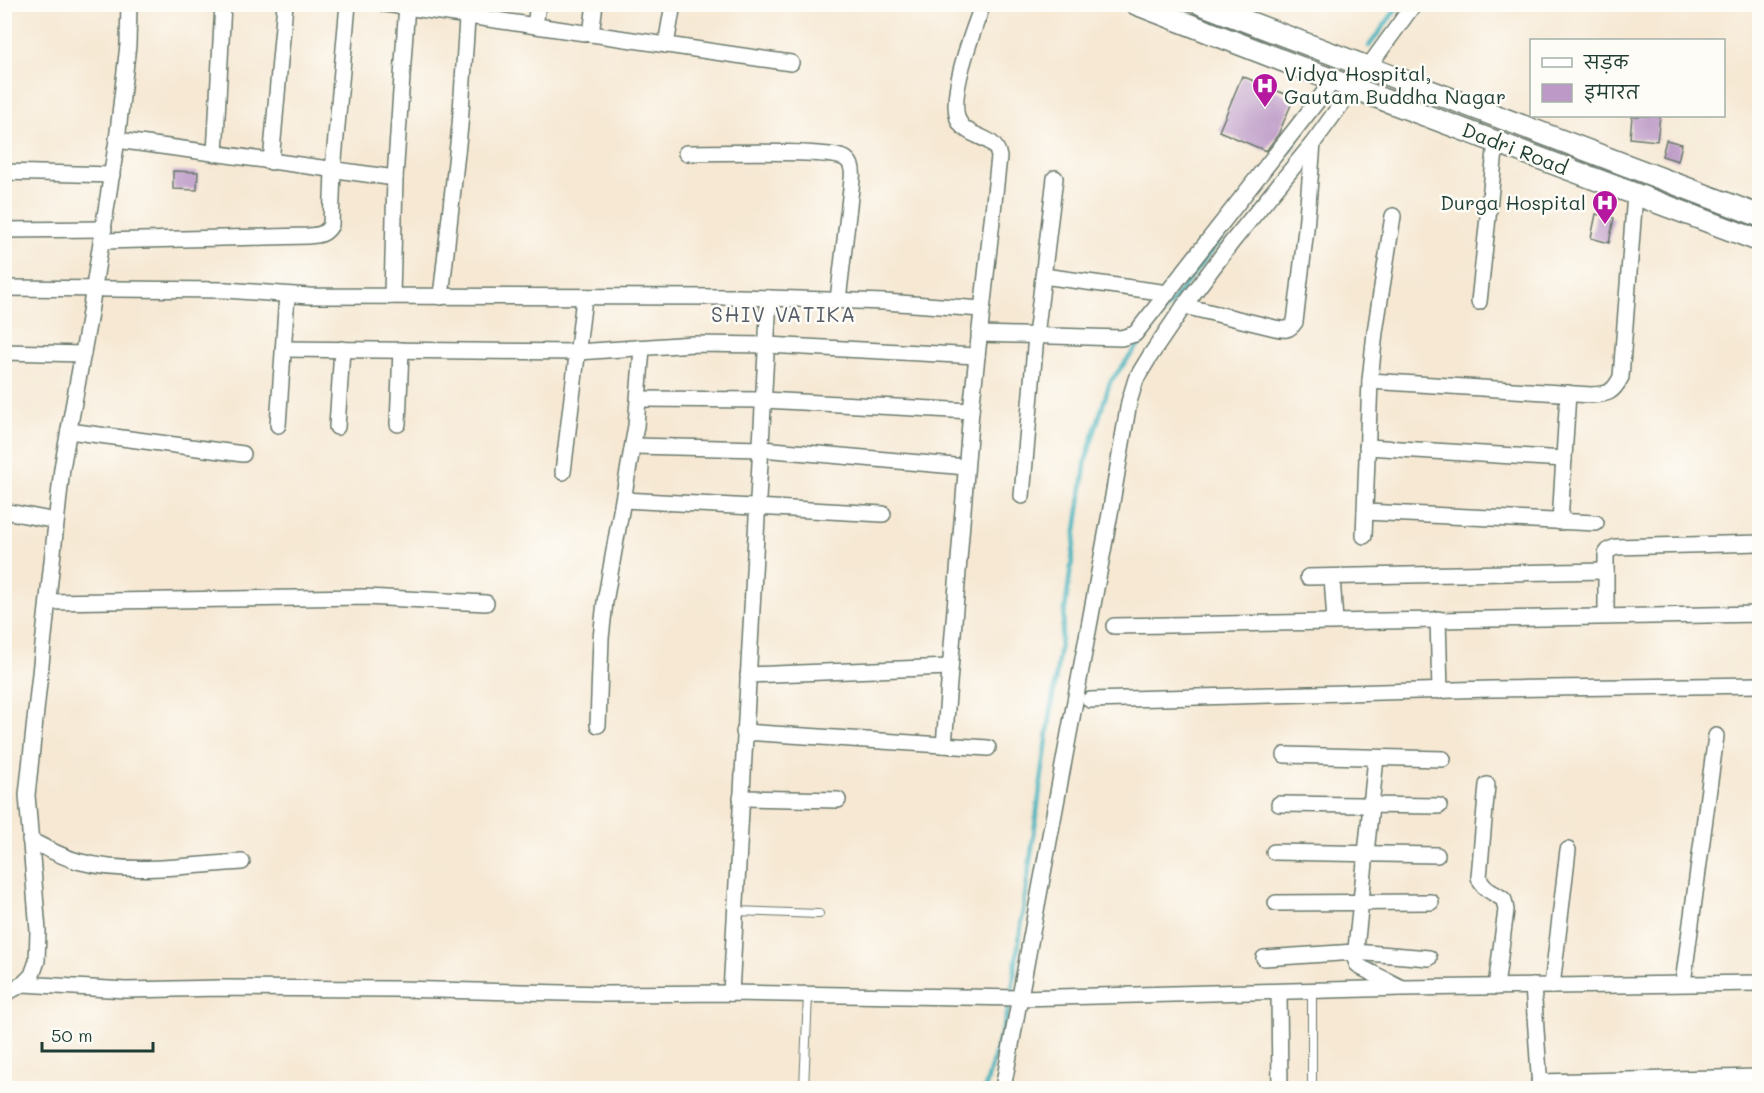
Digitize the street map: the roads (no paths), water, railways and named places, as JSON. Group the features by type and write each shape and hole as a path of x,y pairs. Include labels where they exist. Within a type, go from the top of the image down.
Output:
{"street":[{"path":"4,994 24,984 32,975 37,961 34,875 27,795 56,521 117,140 128,45 129,4"},
{"path":"215,154 224,4"},
{"path":"271,162 285,4"},
{"path":"4,230 103,235 321,235 331,225 333,170 348,4"},
{"path":"384,4 467,10 535,26 791,63"},
{"path":"535,26 538,4"},
{"path":"591,34 595,4"},
{"path":"666,45 673,4"},
{"path":"944,745 971,411 999,157 994,144 962,127 957,119 959,79 965,52 983,4"},
{"name":"Dadri Road","path":"1136,4 1333,81 1760,241"},
{"name":"Dadri Road","path":"1201,4 1367,69 1760,216"},
{"path":"1003,1089 1014,998 1129,402 1136,379 1184,306 1312,143 1414,4"},
{"path":"392,296 395,178 407,6"},
{"path":"441,297 460,126 467,10"},
{"path":"980,334 1128,337 1142,326 1333,81"},
{"path":"117,140 395,178"},
{"path":"1479,302 1496,142"},
{"path":"1184,306 1275,328 1286,330 1292,327 1295,322 1306,229 1312,143"},
{"path":"686,153 815,154 843,157 849,161 853,169 838,300"},
{"path":"4,172 112,175"},
{"path":"1022,496 1036,336 1055,178"},
{"path":"1370,381 1606,394 1616,387 1621,378 1635,194"},
{"path":"1364,536 1370,381 1375,332 1393,216"},
{"path":"1043,276 1168,292"},
{"path":"4,288 226,290 287,295 770,298 982,309"},
{"path":"278,425 287,295"},
{"path":"564,472 584,298"},
{"path":"731,993 770,298"},
{"path":"284,349 578,352 693,344 767,345 977,356"},
{"path":"598,724 601,638 605,602 633,446 642,348"},
{"path":"337,427 342,350"},
{"path":"398,424 401,350"},
{"path":"4,352 83,354"},
{"path":"1560,522 1568,393"},
{"path":"639,399 764,400 971,411"},
{"path":"69,431 243,454"},
{"path":"633,446 762,449 966,467"},
{"path":"1367,447 1564,459"},
{"path":"624,500 883,514"},
{"path":"4,511 56,521"},
{"path":"1365,512 1596,524"},
{"path":"1606,615 1606,554 1609,550 1616,547 1760,543"},
{"path":"1308,577 1606,571"},
{"path":"1332,577 1335,621"},
{"path":"49,602 365,597 486,603"},
{"path":"1114,626 1606,615 1760,614"},
{"path":"1438,619 1440,691"},
{"path":"748,675 950,667"},
{"path":"1090,700 1760,685"},
{"path":"744,732 988,748"},
{"path":"1683,983 1716,736"},
{"path":"1285,755 1443,759"},
{"path":"1377,758 1355,952 1357,964 1362,968 1402,988"},
{"path":"1487,784 1479,877 1481,885 1504,900 1506,910 1496,987"},
{"path":"741,798 838,800"},
{"path":"1279,804 1439,806"},
{"path":"30,840 80,862 101,866 138,868 242,862"},
{"path":"1552,986 1568,850"},
{"path":"1274,852 1437,855"},
{"path":"1276,903 1431,902"},
{"path":"1264,958 1355,952 1429,958"},
{"path":"24,984 126,990 221,988 1014,998 1402,988 1760,983"},
{"path":"1533,986 1540,1085 1760,1077"},
{"path":"1279,992 1280,1089"}],"lane":[{"path":"735,911 819,914"},
{"path":"1311,1089 1312,991"},
{"path":"804,1089 808,995"}],"waterway":[{"path":"1369,46 1400,4"},
{"path":"985,1088 1010,1005 1086,459 1110,382 1296,141"}],"place":[{"name":"Vidya Hospital, Gautam Buddha Nagar","path":"1265,109"},
{"name":"Durga Hospital","path":"1605,226"}],"district":[{"name":"SHIV VATIKA","path":"784,315"}]}
